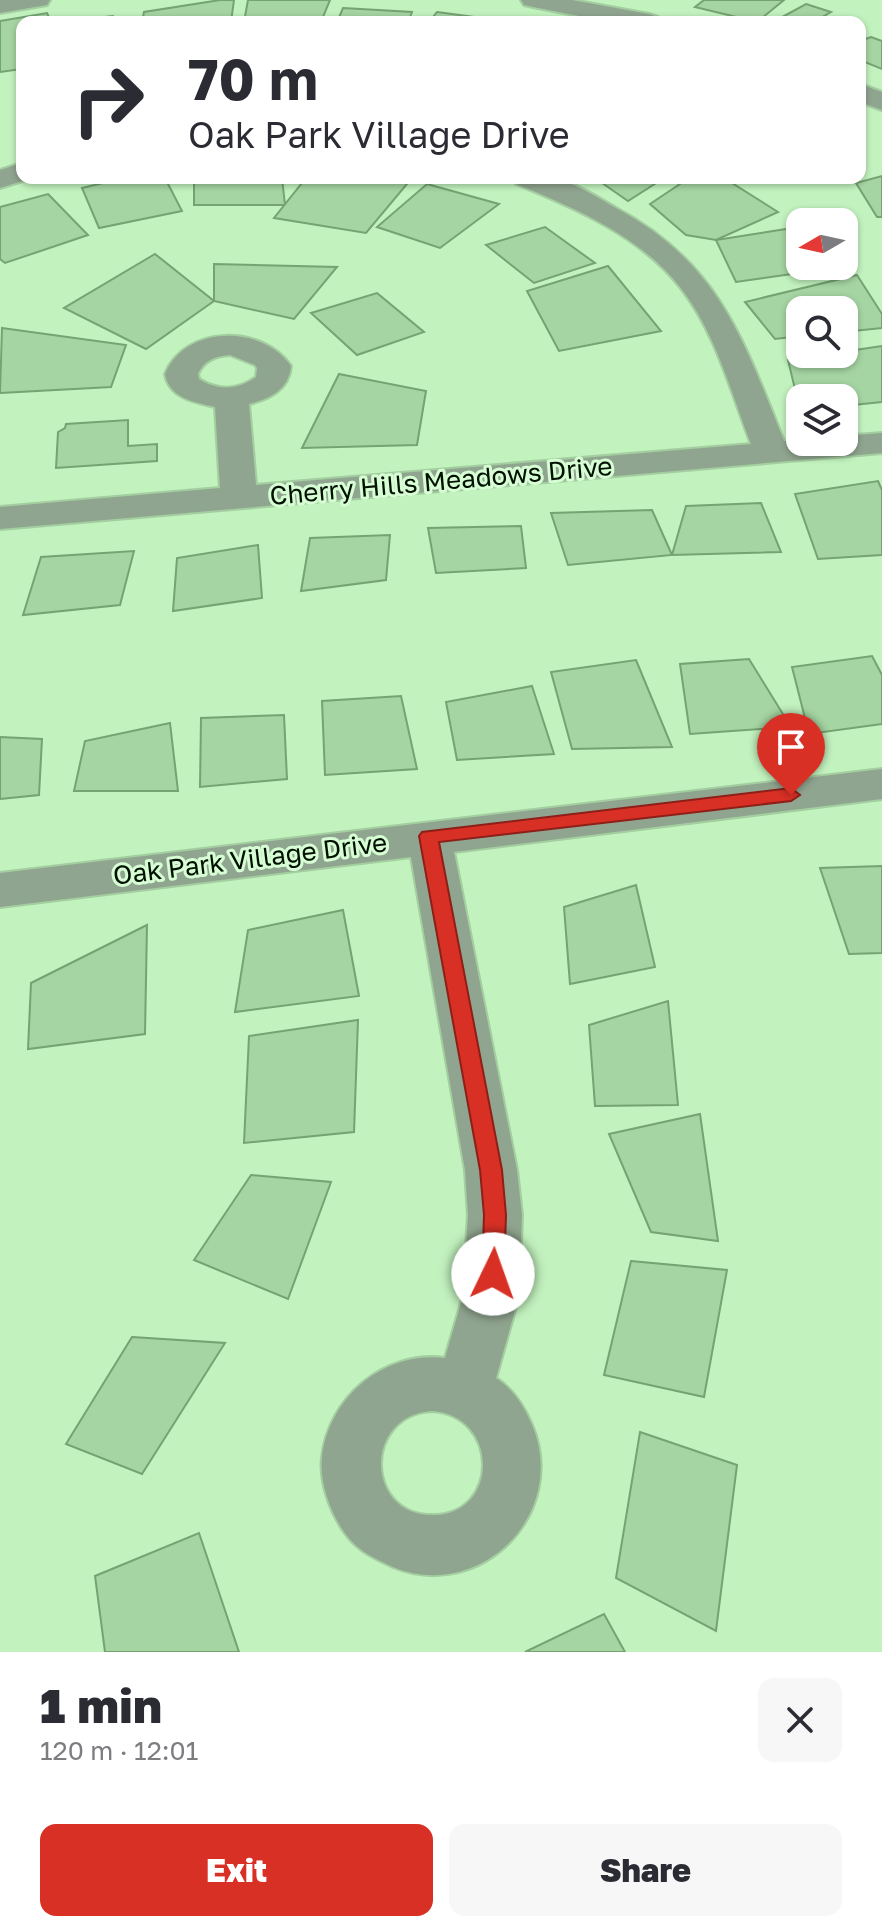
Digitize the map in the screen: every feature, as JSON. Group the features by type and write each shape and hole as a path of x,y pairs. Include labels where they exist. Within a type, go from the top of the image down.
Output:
{"street":[{"path":"0,6 38,0"},
{"path":"533,0 617,16"},
{"path":"542,184 565,193 639,235 667,256 691,281 711,311 771,451"},
{"path":"231,398 239,499"},
{"name":"Cherry Hills Meadows Drive","path":"0,518 882,443"},
{"name":"Oak Park Village Drive","path":"0,890 429,836 882,784"},
{"path":"429,836 491,1170 495,1215 491,1296 464,1391"}],"building":[{"path":"234,0 232,16 143,16 144,12"},
{"path":"248,0 330,0 323,16 245,16"},
{"path":"704,0 784,0 764,16 732,16 695,7"},
{"path":"806,4 831,12 824,16 784,16"},
{"path":"343,8 412,12 410,16 340,16"},
{"path":"437,12 467,16 434,16"},
{"path":"16,18 16,70 0,72 0,21"},
{"path":"871,37 882,41 882,69 866,62 866,39"},
{"path":"882,176 882,217 877,217 857,184 866,184 866,180"},
{"path":"99,184 168,184 182,211 99,228 82,188"},
{"path":"194,184 283,184 285,205 194,205"},
{"path":"301,184 407,184 366,233 274,218"},
{"path":"427,184 499,204 440,248 377,227"},
{"path":"604,184 655,184 628,201"},
{"path":"680,184 734,184 778,212 716,240 686,235 650,204"},
{"path":"48,194 88,235 5,263 0,259 0,207"},
{"path":"545,227 595,263 534,283 486,245"},
{"path":"786,229 786,275 736,282 716,240"},
{"path":"155,254 214,301 146,349 64,308"},
{"path":"214,264 337,267 294,319 214,301"},
{"path":"608,266 661,331 559,351 527,291"},
{"path":"858,277 882,314 882,328 858,331 858,296 786,296 786,338 775,339 745,302 836,280 858,280"},
{"path":"377,293 424,332 357,355 311,313"},
{"path":"2,328 126,345 111,387 0,393"},
{"path":"882,346 882,402 858,405 858,384 794,384 790,368 858,368 858,350"},
{"path":"339,374 426,391 417,445 302,448"},
{"path":"128,420 128,446 157,444 157,461 56,468 58,432 66,424"},
{"path":"878,481 882,490 882,555 818,559 795,494"},
{"path":"761,503 781,552 672,555 686,506"},
{"path":"652,510 672,555 568,565 551,513"},
{"path":"521,526 526,568 436,573 428,528"},
{"path":"390,535 386,580 301,591 310,538"},
{"path":"258,545 262,598 173,611 177,558"},
{"path":"134,551 120,605 23,615 41,557"},
{"path":"872,656 882,675 882,724 809,734 792,667"},
{"path":"749,659 791,727 690,734 680,664"},
{"path":"636,660 672,747 572,749 551,672"},
{"path":"532,686 554,754 457,760 446,702"},
{"path":"401,696 417,769 325,775 322,701"},
{"path":"284,715 287,779 200,787 201,718"},
{"path":"170,723 178,791 74,791 85,741"},
{"path":"0,737 42,739 39,795 0,799"},
{"path":"882,866 882,953 849,954 820,868"},
{"path":"636,885 655,967 570,984 564,907"},
{"path":"343,910 359,996 235,1012 248,930"},
{"path":"147,925 145,1034 28,1049 31,983"},
{"path":"668,1001 678,1105 595,1106 589,1025"},
{"path":"358,1020 354,1132 244,1143 249,1036"},
{"path":"700,1114 718,1241 651,1232 609,1134"},
{"path":"251,1175 331,1182 288,1299 194,1260"},
{"path":"631,1261 727,1270 704,1397 604,1375"},
{"path":"132,1337 225,1343 142,1474 66,1444"},
{"path":"640,1432 737,1465 716,1631 616,1578"},
{"path":"199,1533 239,1652 105,1652 95,1576"},
{"path":"604,1614 625,1652 525,1652"}],"route":[{"path":"493,1274 495,1215 491,1170 429,836 791,795"}]}
